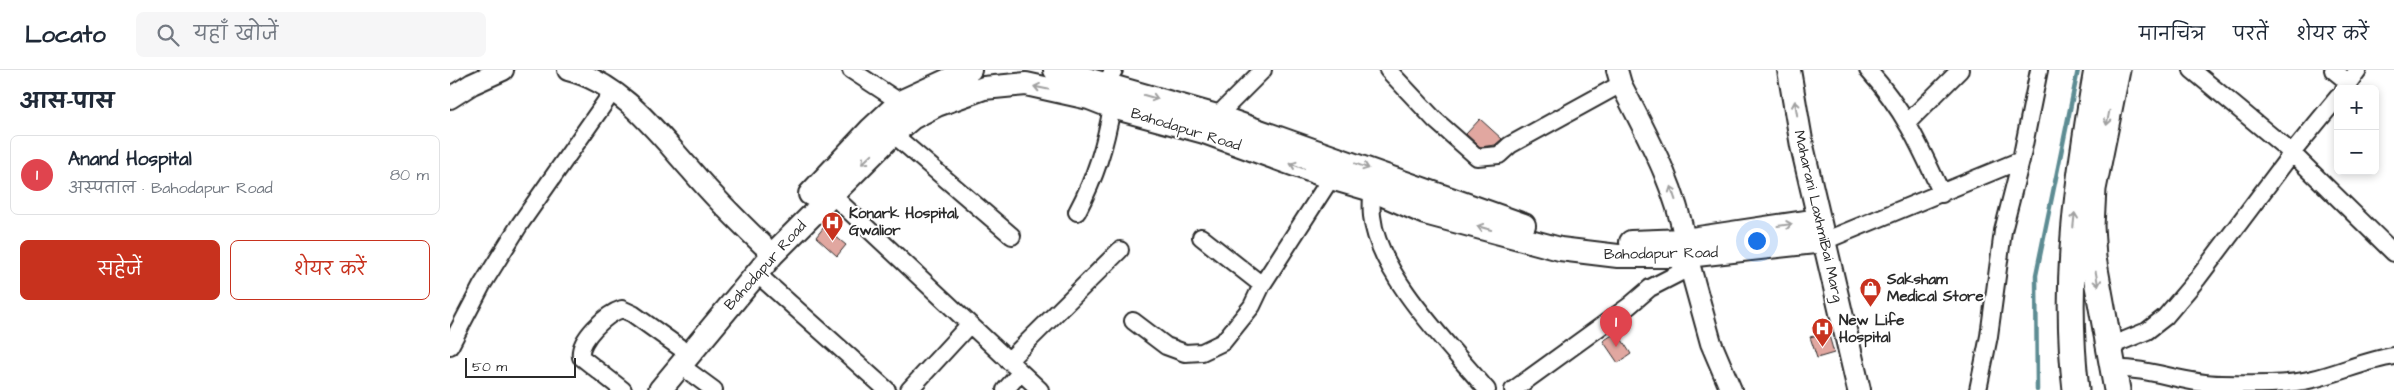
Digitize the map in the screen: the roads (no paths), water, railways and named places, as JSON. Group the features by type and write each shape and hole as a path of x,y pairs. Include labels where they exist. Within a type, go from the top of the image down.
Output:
{"main road":[{"path":"645,390 679,356 763,245 871,129 900,102 970,70"},
{"path":"1055,70 1109,77 1550,234 1622,242 1687,254"},
{"name":"Maharani LaxhmiBai Marg","path":"1790,70 1802,146 1859,390"},
{"path":"2075,382 2072,272 2074,228 2078,184 2097,70"},
{"path":"2112,367 2093,258 2091,226 2093,189 2117,70"},
{"name":"Bahodapur Road","path":"660,390 679,356 831,194 893,134 912,118 937,105 984,88 1026,84 1089,98 1112,107 1204,132 1331,178 1372,190 1425,213 1560,249 1618,256 1687,254 1821,231"},
{"path":"2075,382 2080,364 2090,358 2112,367"}],"street":[{"path":"450,98 470,77 503,70"},
{"path":"568,70 594,79 613,91 658,132 691,170 763,245"},
{"path":"851,70 900,102"},
{"path":"1217,116 1262,70"},
{"path":"1388,70 1435,120 1477,157 1499,155 1510,145 1619,77 1667,175 1680,213 1687,254 1711,343 1731,390"},
{"path":"1868,70 1897,104 1908,122 1942,194"},
{"path":"1908,122 1960,70"},
{"path":"1978,390 2003,231 2021,160 2039,70"},
{"path":"2192,70 2292,153 2394,253"},
{"path":"2333,70 2351,80"},
{"path":"450,346 482,285 520,224 613,91"},
{"path":"2112,367 2139,335 2165,317 2198,278 2292,153 2334,102"},
{"path":"1077,212 1093,182 1104,149 1112,107"},
{"path":"893,134 1012,236"},
{"path":"1821,231 1942,194 2021,160"},
{"path":"1133,321 1166,346 1185,353 1202,352 1223,342 1252,306 1262,285 1331,178"},
{"path":"1372,190 1372,216 1375,231 1394,273 1416,306 1487,390"},
{"path":"831,194 1040,390"},
{"path":"1201,237 1262,285"},
{"path":"1008,361 1120,250"},
{"path":"1513,390 1629,306 1687,254"},
{"path":"756,273 887,390"},
{"path":"623,390 581,357 580,350 584,342 606,316 622,308 633,314 714,390"},
{"path":"909,390 969,325"},
{"path":"2112,367 2133,368 2192,382 2253,383 2310,380 2378,358 2394,356"},
{"path":"1005,390 1020,373"}],"waterway":[{"path":"2037,390 2036,275 2078,70"}],"place":[{"name":"Konark Hospital, Gwalior","path":"833,241"},
{"name":"Saksham Medical Store","path":"1871,307"},
{"name":"Anand Hospital","path":"1616,347"},
{"name":"New Life Hospital","path":"1823,348"}]}
